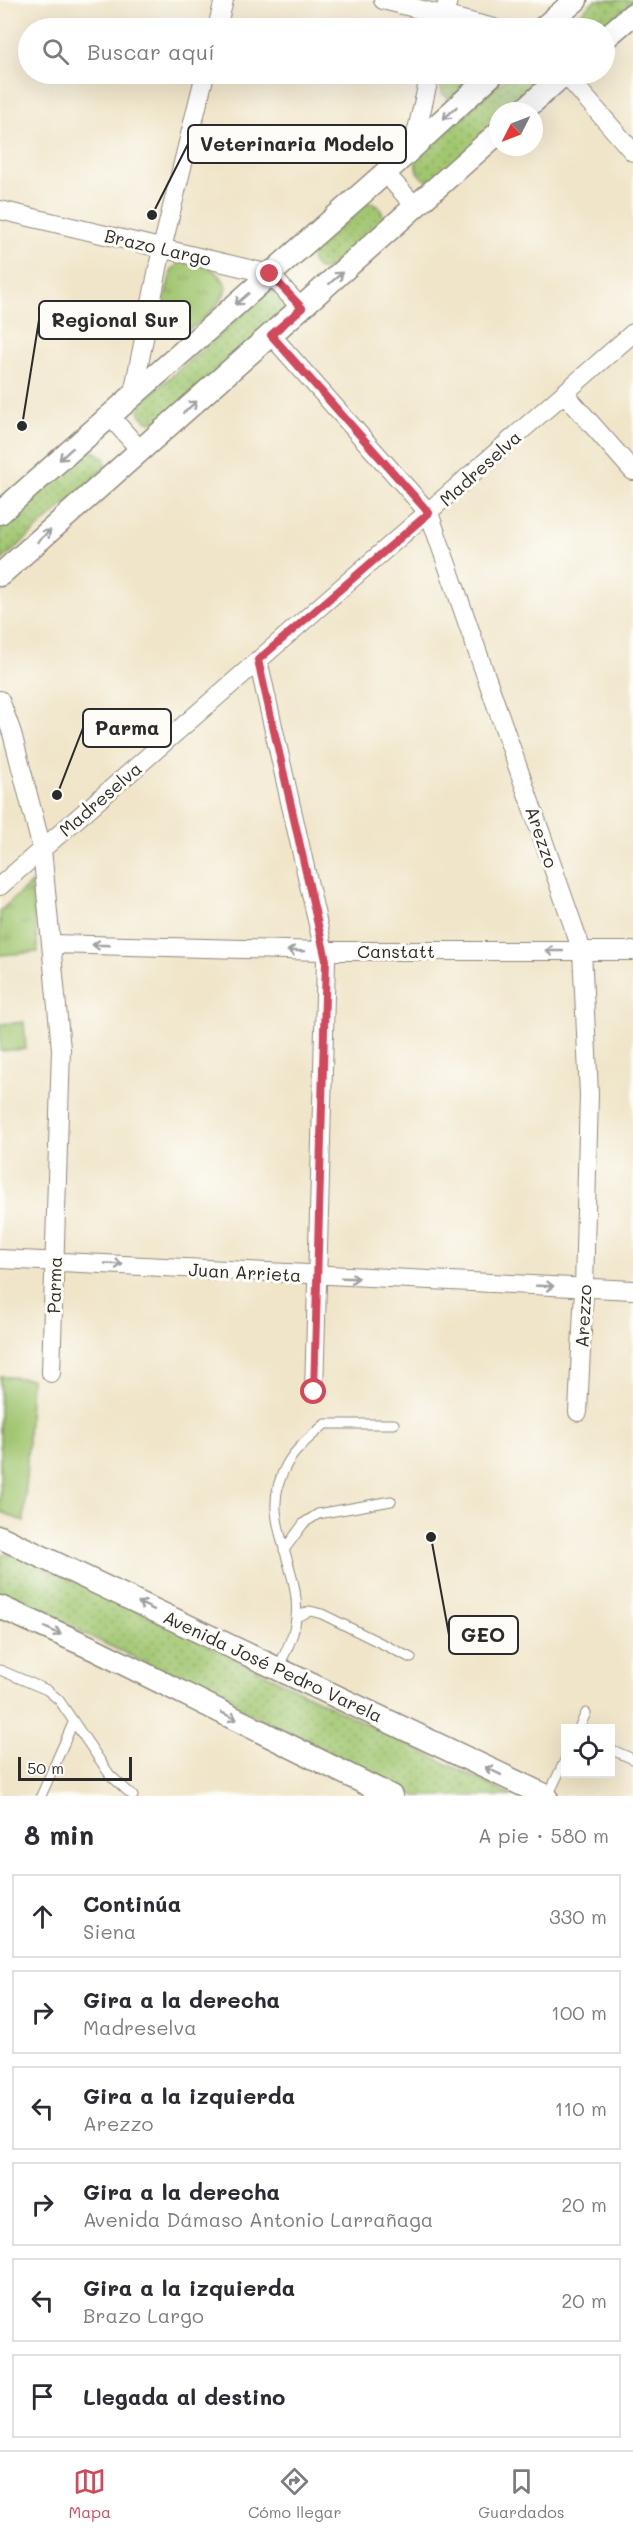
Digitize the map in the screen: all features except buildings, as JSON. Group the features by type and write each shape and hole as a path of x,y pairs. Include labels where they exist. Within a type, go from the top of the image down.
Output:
{"street":[{"path":"220,18 224,0"},
{"path":"383,0 444,15"},
{"path":"555,18 576,0"},
{"path":"615,30 633,14"},
{"path":"133,394 162,248 203,84"},
{"path":"413,147 428,84"},
{"path":"0,513 109,414 385,173 482,84"},
{"path":"533,102 554,84"},
{"path":"574,84 633,152"},
{"path":"0,575 489,141"},
{"path":"385,173 416,207"},
{"name":"Brazo Largo","path":"0,210 270,274"},
{"path":"270,274 302,308"},
{"name":"Madreselva","path":"0,886 633,333"},
{"name":"Arezzo","path":"271,335 429,513 582,951 589,1094 578,1412"},
{"path":"564,393 633,471"},
{"path":"109,414 140,450"},
{"path":"258,660 324,951 326,972 314,1392"},
{"name":"Parma","path":"0,700 12,733 42,849 61,1049 51,1373"},
{"name":"Canstatt","path":"52,944 324,951 633,951"},
{"name":"Juan Arrieta","path":"0,1259 633,1290"},
{"name":"Avenida José Pedro Varela","path":"0,1537 547,1796"},
{"path":"0,1606 94,1649 391,1796"}],"lane":[{"path":"278,1668 289,1646 296,1617 293,1583 274,1506 278,1483 293,1455 325,1424 394,1424"},
{"path":"284,1550 304,1523 318,1514 391,1501"},
{"path":"296,1617 310,1611 322,1614 411,1658"},
{"path":"0,1670 46,1689 58,1700 110,1775 133,1796"},
{"path":"581,1724 586,1713"},
{"path":"41,1796 73,1723"},
{"path":"615,1751 633,1759"},
{"path":"547,1796 561,1768"}],"green space":[{"path":"595,0 633,0 615,18 576,18"},
{"path":"440,84 471,84 450,99 443,94"},
{"path":"499,84 540,84 522,102 489,102 489,133 430,182 419,174 416,167 419,153"},
{"path":"371,202 380,209 383,220 326,271 317,268 312,262 311,254 315,248 363,204"},
{"path":"183,261 215,271 226,287 222,297 203,319 179,334 169,335 162,329 160,315 172,269"},
{"path":"269,291 278,291 286,304 284,312 161,421 151,422 143,418 139,412 141,403"},
{"path":"88,451 96,452 104,457 106,467 0,562 0,527"},
{"path":"31,883 38,952 0,955 0,911"},
{"path":"24,1022 26,1049 0,1051 0,1024"},
{"path":"0,1376 31,1379 24,1522 0,1511"},
{"path":"14,1553 143,1613 512,1796 416,1796 0,1594 0,1556"}],"place":[{"name":"Veterinaria Modelo","path":"152,215"},
{"name":"Regional Sur","path":"22,426"},
{"name":"Parma","path":"57,795"},
{"name":"GEO","path":"431,1537"}],"route":[{"path":"270,274 302,308 271,335 429,513 258,660 326,960 314,1392"}]}
